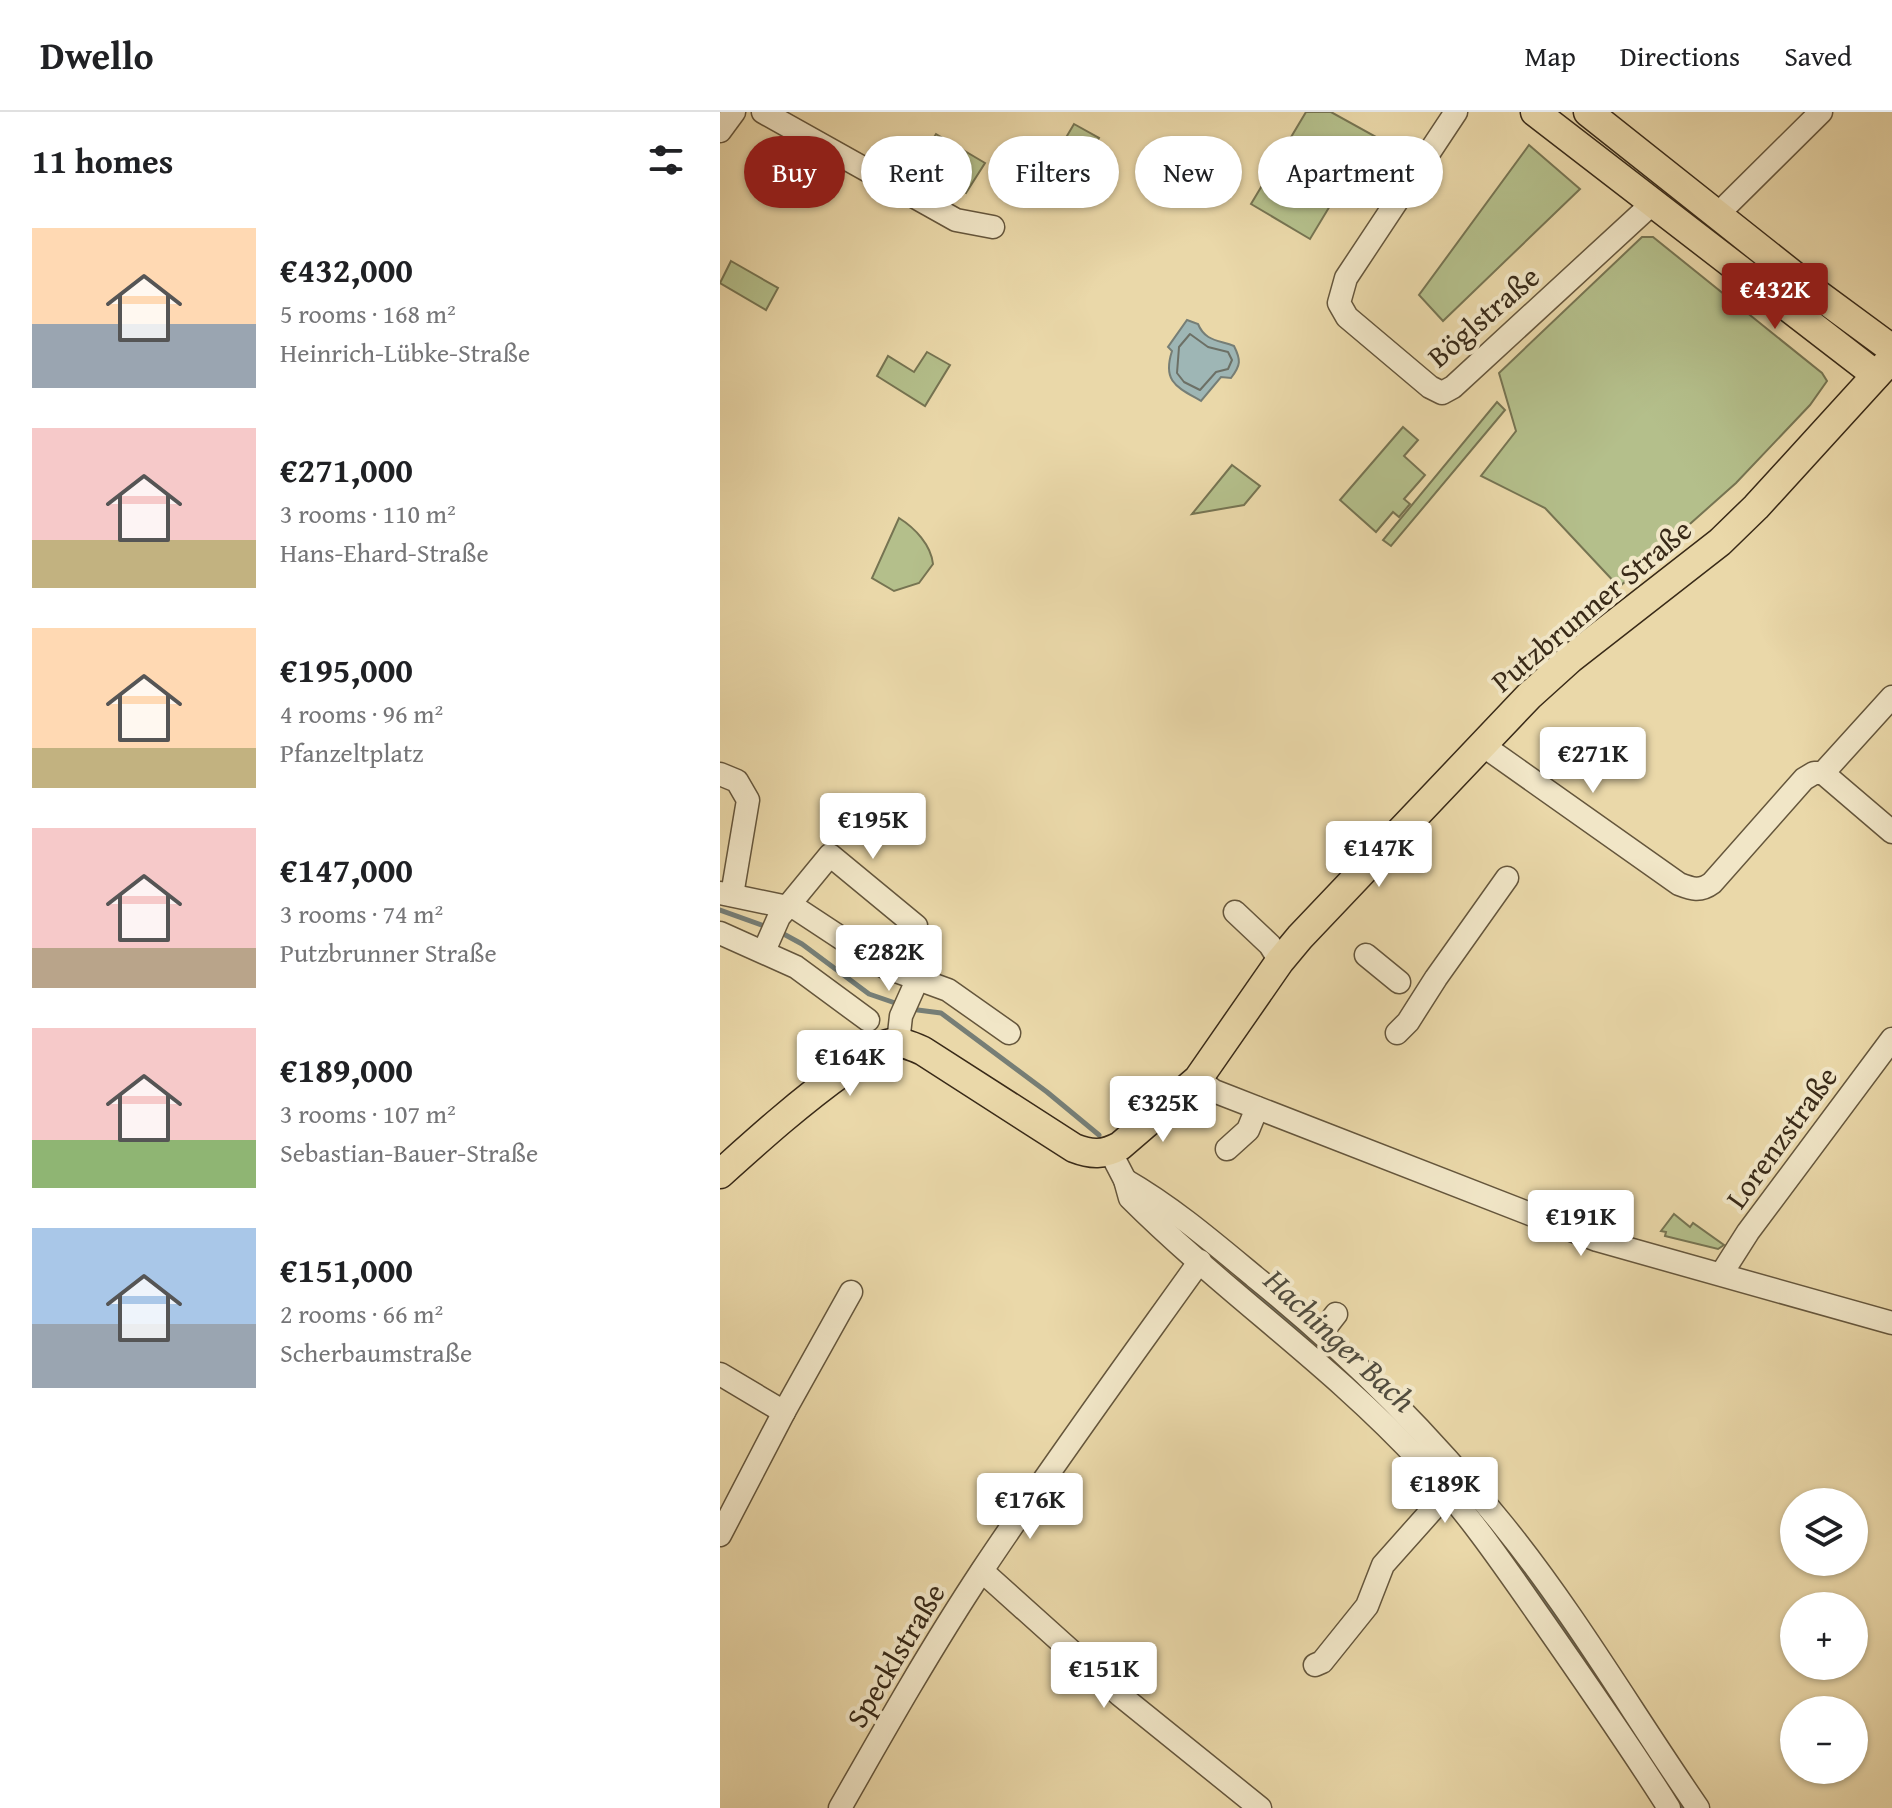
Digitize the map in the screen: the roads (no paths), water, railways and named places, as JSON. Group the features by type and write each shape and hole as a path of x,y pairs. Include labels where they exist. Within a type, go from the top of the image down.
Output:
{"main road":[{"path":"1535,112 1887,373"},
{"path":"1588,112 1825,301 1892,349"},
{"name":"Putzbrunner Straße","path":"1110,1151 1133,1136 1198,1079 1280,961 1481,744 1570,659 1720,542 1887,373"},
{"path":"720,1174 778,1122 836,1076 887,1044 900,1030 923,1051 1074,1148 1093,1155 1110,1151"}],"street":[{"path":"720,131 734,112"},
{"path":"763,112 956,220 993,227"},
{"name":"Böglstraße","path":"1456,112 1346,278 1339,303 1347,317 1430,387 1442,393 1453,387 1654,202"},
{"path":"1717,215 1821,112"},
{"path":"1823,773 1892,697"},
{"path":"1481,744 1679,884 1693,890 1712,883 1804,779 1814,773 1823,773 1892,832"},
{"path":"720,774 737,781 748,800 726,894 783,912 797,909 914,986 948,990 1009,1033"},
{"path":"766,944 783,912 830,855 916,926 911,951 914,986 900,1030"},
{"path":"1397,1033 1408,1022 1507,878"},
{"path":"1235,912 1270,945 1280,961"},
{"path":"720,933 766,944 868,1020"},
{"path":"1366,955 1399,982"},
{"name":"Lorenzstraße","path":"1722,1273 1748,1232 1892,1039"},
{"path":"1198,1079 1214,1091 1597,1240 1892,1323"},
{"path":"1227,1149 1248,1130 1257,1108"},
{"path":"1110,1151 1125,1180 1130,1198 1360,1401 1496,1534 1593,1649 1651,1760 1669,1808"},
{"path":"1125,1180 1329,1323 1435,1445 1496,1534"},
{"name":"Specklstraße","path":"840,1808 899,1703 982,1571 1086,1418 1200,1261"},
{"path":"720,1535 851,1292"},
{"path":"720,1374 784,1412"},
{"path":"1315,1665 1322,1662 1367,1606 1383,1565 1432,1510"},
{"path":"982,1571 1120,1695 1260,1808"},
{"path":"1651,1760 1698,1808"}],"water":[{"path":"1187,320 1198,324 1208,337 1234,346 1239,359 1231,378 1221,377 1201,401 1170,377 1172,351 1168,347"}],"waterway":[{"name":"Hachinger Bach","path":"720,910 767,927"},
{"name":"Hachinger Bach","path":"780,932 802,944 869,994 901,1005"},
{"name":"Hachinger Bach","path":"910,1009 941,1013 1099,1135"},
{"name":"Hachinger Bach","path":"1238,1281 1364,1388"},
{"name":"Hachinger Bach","path":"1498,1539 1578,1649 1684,1808"}]}
